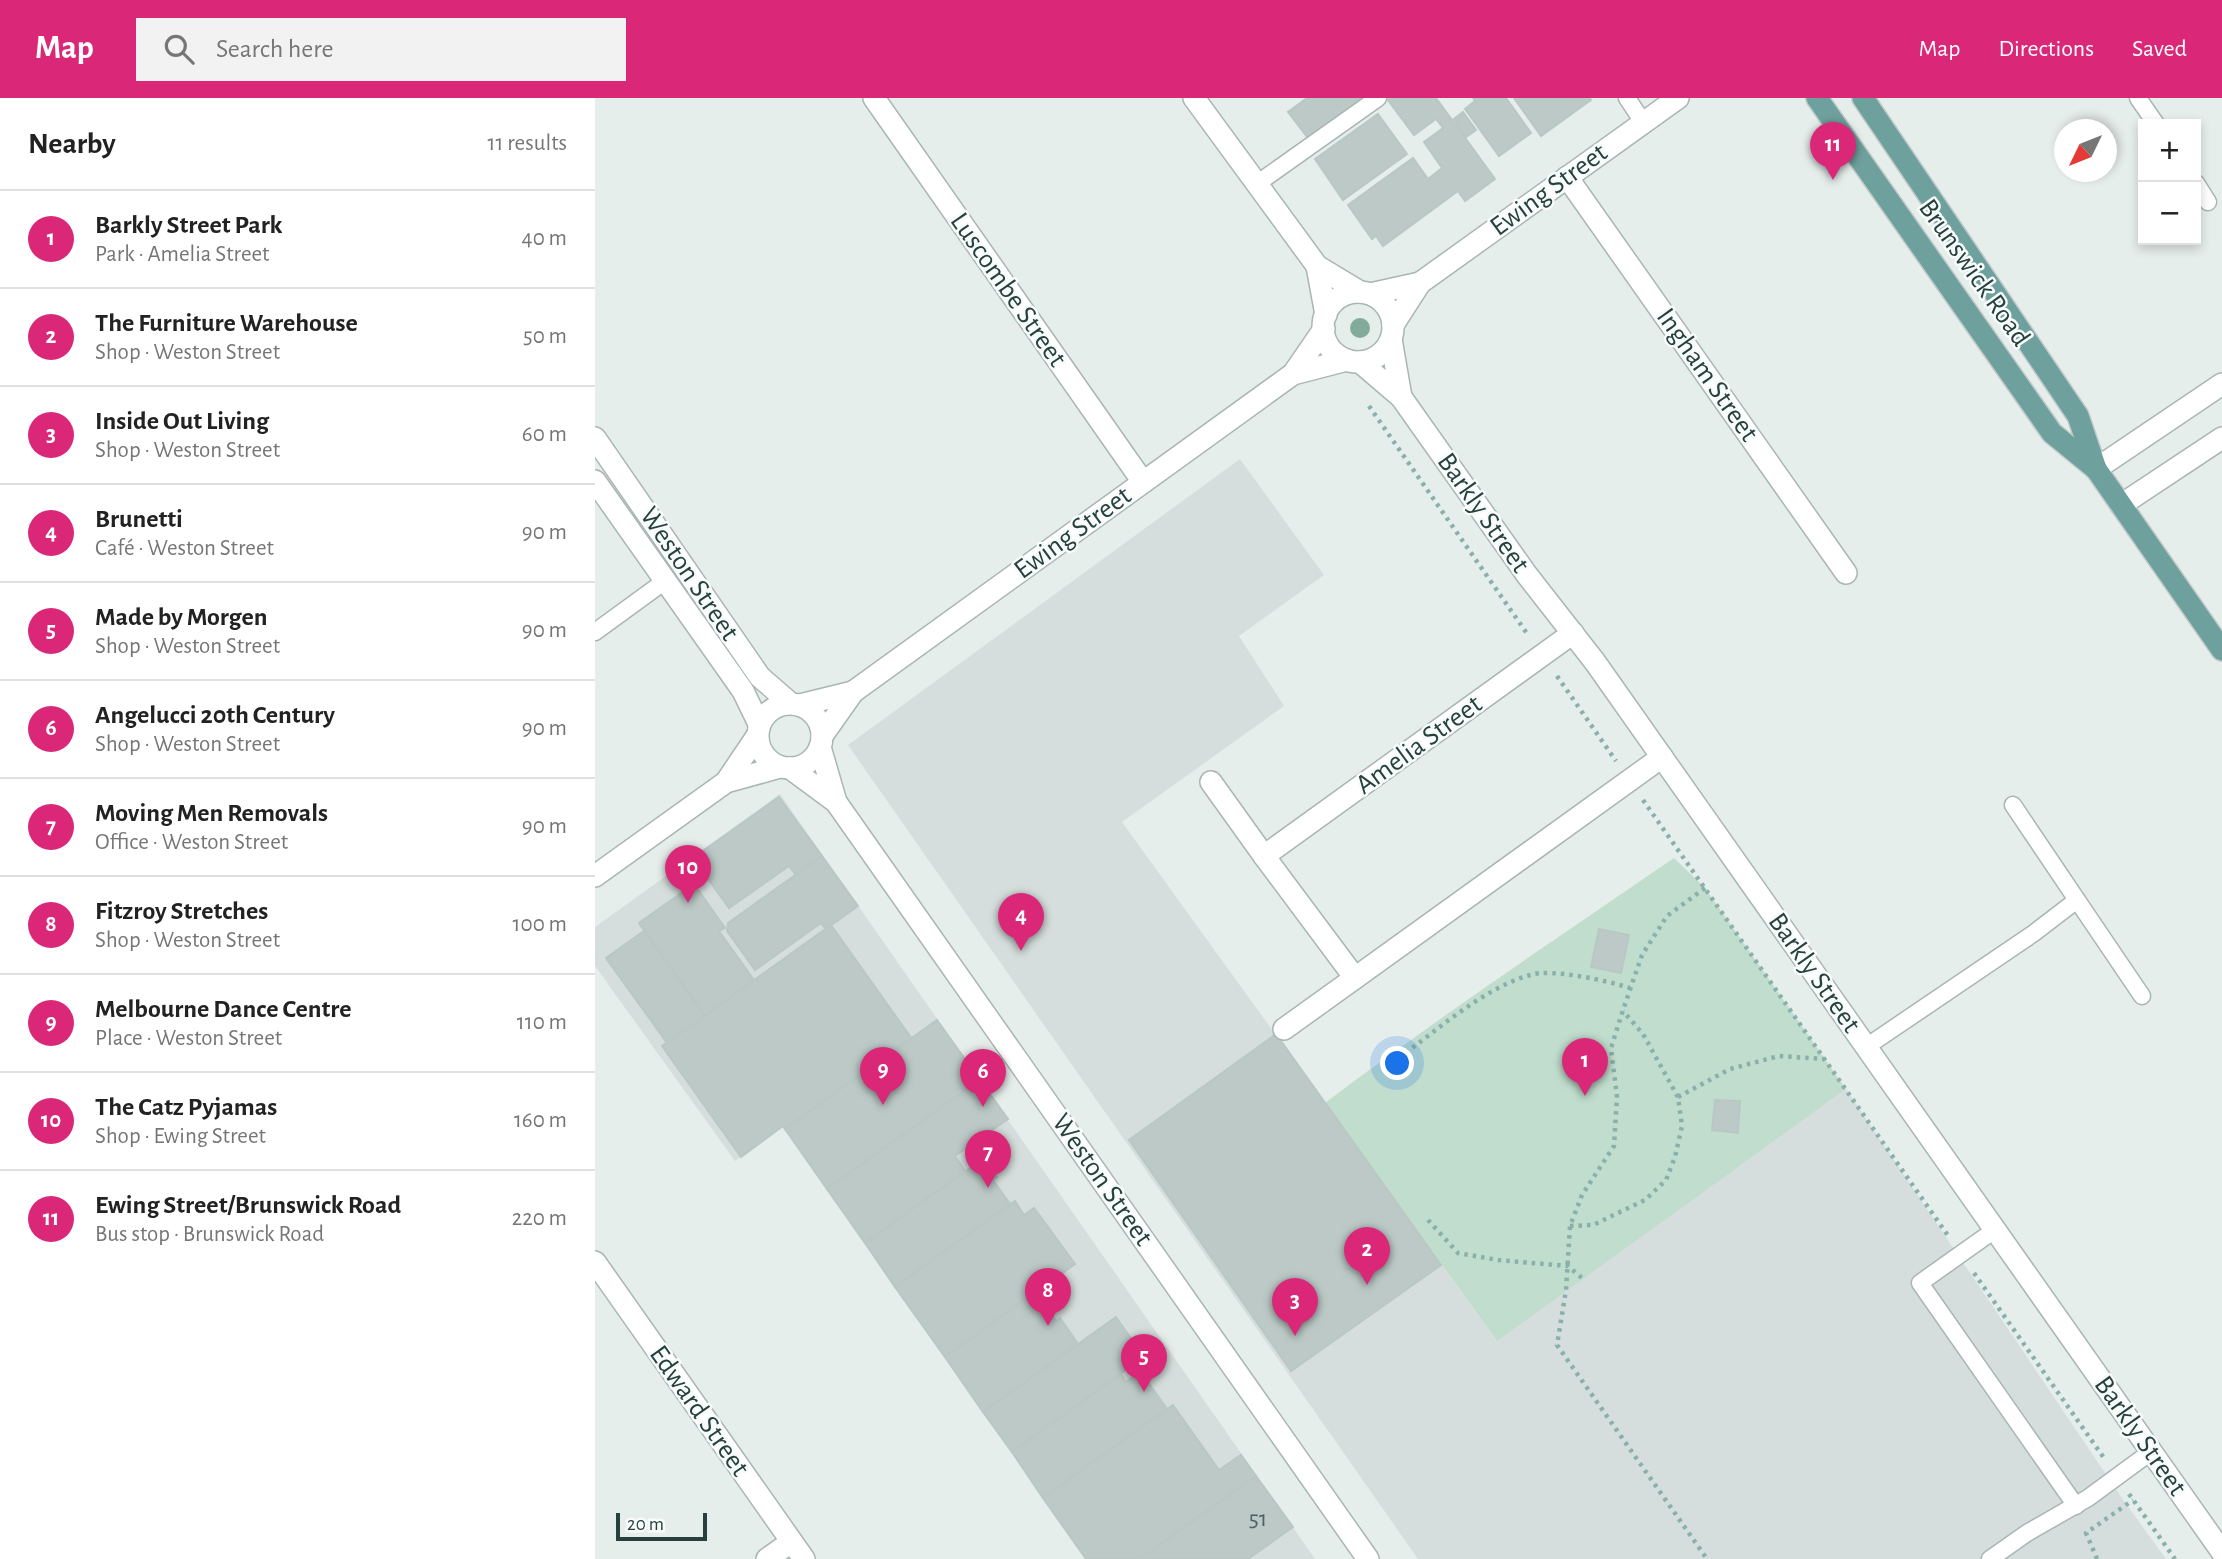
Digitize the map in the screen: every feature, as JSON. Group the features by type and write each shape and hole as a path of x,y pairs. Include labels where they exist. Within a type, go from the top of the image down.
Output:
{"main road":[{"name":"Brunswick Road","path":"1818,98 2052,433 2097,469"},
{"name":"Brunswick Road","path":"1863,98 2078,416 2097,469 2222,650"}],"street":[{"name":"Luscombe Street","path":"874,98 1143,482"},
{"path":"1194,98 1317,266 1387,306 1392,316 1392,332 1379,355 1353,361 1331,348 1317,266"},
{"name":"Ewing Street","path":"1392,332 1420,283 1678,98"},
{"name":"Ingham Street","path":"1567,177 1846,573"},
{"name":"Ewing Street","path":"1365,293 1420,283"},
{"path":"1325,322 1331,305 1339,298 1349,293 1365,293"},
{"name":"Ewing Street","path":"821,742 853,692 1293,374 1325,322"},
{"name":"Barkly Street","path":"1392,332 1401,397"},
{"name":"Ewing Street","path":"1293,374 1353,361"},
{"name":"Barkly Street","path":"1353,361 1401,397 1527,575 1573,633 1662,757 2222,1552"},
{"path":"2097,469 2222,384"},
{"name":"Weston Street","path":"595,438 760,677 795,704"},
{"path":"2121,505 2222,438"},
{"name":"Weston Street","path":"595,481 743,691 758,730"},
{"name":"Amelia Street","path":"1264,856 1573,633"},
{"name":"Ewing Street","path":"795,704 853,692"},
{"path":"598,868 726,782 809,762 821,742 821,726 816,717 795,704 771,709 726,782"},
{"path":"758,730 764,755 785,768"},
{"name":"Weston Street","path":"821,742 836,802 1368,1559"},
{"path":"1284,1029 1662,757"},
{"name":"Weston Street","path":"785,768 836,802"},
{"path":"1211,782 1355,978"},
{"name":"Edward Street","path":"595,1262 797,1550"},
{"path":"767,1559 797,1550"}],"lane":[{"path":"1258,183 1378,98"},
{"path":"1627,98 1643,122"},
{"path":"2138,98 2153,119"},
{"path":"2201,191 2208,202"},
{"path":"595,632 665,581"},
{"path":"2013,805 2142,996"},
{"path":"1866,1047 2034,933 2077,900"},
{"path":"1996,1229 1920,1283 2076,1506"},
{"path":"1990,1559 2027,1533 2076,1506 2152,1451"}],"path":[{"path":"1367,403 2175,1559"},
{"path":"1705,888 1667,916 1642,955 1630,988 1611,1048 1617,1097 1614,1146 1582,1195 1570,1226 1568,1266 1557,1345 1707,1559"},
{"path":"1398,1058 1502,986 1533,974 1603,979 1630,988"},
{"path":"1570,1226 1593,1225 1644,1200 1666,1180 1675,1157 1682,1126 1678,1097 1643,1034 1623,1010"},
{"path":"1678,1097 1730,1069 1779,1056 1825,1059"},
{"path":"1428,1220 1458,1253 1498,1260 1568,1266 1582,1278"},
{"path":"2097,1559 2086,1533 2133,1500"}],"shaded area":[{"path":"1240,459 1324,575 1239,636 1284,706 1122,822 1496,1340 1846,1089 2166,1559 1418,1559 848,745"},
{"path":"780,794 1315,1559 1086,1559 783,1127 735,1161 595,966 595,927"}],"green space":[{"path":"1674,858 1705,888 1846,1089 1497,1341 1325,1103 1455,1009"}],"building":[{"path":"1307,98 1362,98 1308,138 1288,112"},
{"path":"1436,98 1495,179 1465,201 1458,191 1383,246 1376,236 1372,239 1348,205 1413,158 1428,179 1442,168 1424,142 1443,128 1436,119 1414,135 1388,100"},
{"path":"1473,98 1506,98 1531,133 1499,156 1465,109 1475,101"},
{"path":"1514,98 1589,98 1591,100 1541,136"},
{"path":"1463,112 1476,130 1466,137 1454,119"},
{"path":"1378,114 1407,154 1343,200 1315,159"},
{"path":"779,797 822,856 796,875 789,866 729,908 693,858"},
{"path":"822,856 858,906 826,929 821,923 755,970 727,931 728,923"},
{"path":"694,884 725,928 719,931 754,980 705,1016 639,923"},
{"path":"831,925 912,1039 741,1157 662,1046"},
{"path":"1599,929 1629,935 1621,973 1591,967"},
{"path":"644,931 705,1016 667,1043 606,958"},
{"path":"937,1020 980,1080 827,1189 785,1129"},
{"path":"1276,1034 1441,1265 1291,1371 1129,1140"},
{"path":"980,1080 1008,1119 955,1156 965,1171 865,1243 827,1189"},
{"path":"1715,1100 1740,1101 1738,1133 1712,1130"},
{"path":"984,1158 997,1177 993,1180 1010,1204 895,1287 865,1243"},
{"path":"1015,1201 1024,1215 1034,1208 1075,1264 945,1357 895,1287"},
{"path":"1035,1292 1056,1321 1060,1318 1078,1344 983,1412 945,1357"},
{"path":"1116,1317 1144,1357 1012,1452 983,1412"},
{"path":"1140,1371 1167,1409 1043,1498 1012,1452 1121,1374 1126,1382"},
{"path":"1173,1405 1219,1470 1241,1455 1256,1476 1140,1559 1086,1559 1043,1498"},
{"path":"1256,1476 1293,1527 1248,1559 1140,1559"}],"place":[{"name":"Ewing Street/Brunswick Road","path":"1833,180"},
{"name":"The Catz Pyjamas","path":"688,903"},
{"name":"Brunetti","path":"1021,951"},
{"name":"Barkly Street Park","path":"1585,1096"},
{"name":"Melbourne Dance Centre","path":"883,1105"},
{"name":"Angelucci 20th Century","path":"983,1107"},
{"name":"Moving Men Removals","path":"988,1188"},
{"name":"The Furniture Warehouse","path":"1367,1285"},
{"name":"Fitzroy Stretches","path":"1048,1326"},
{"name":"Inside Out Living","path":"1295,1336"},
{"name":"Made by Morgen","path":"1144,1392"}]}
